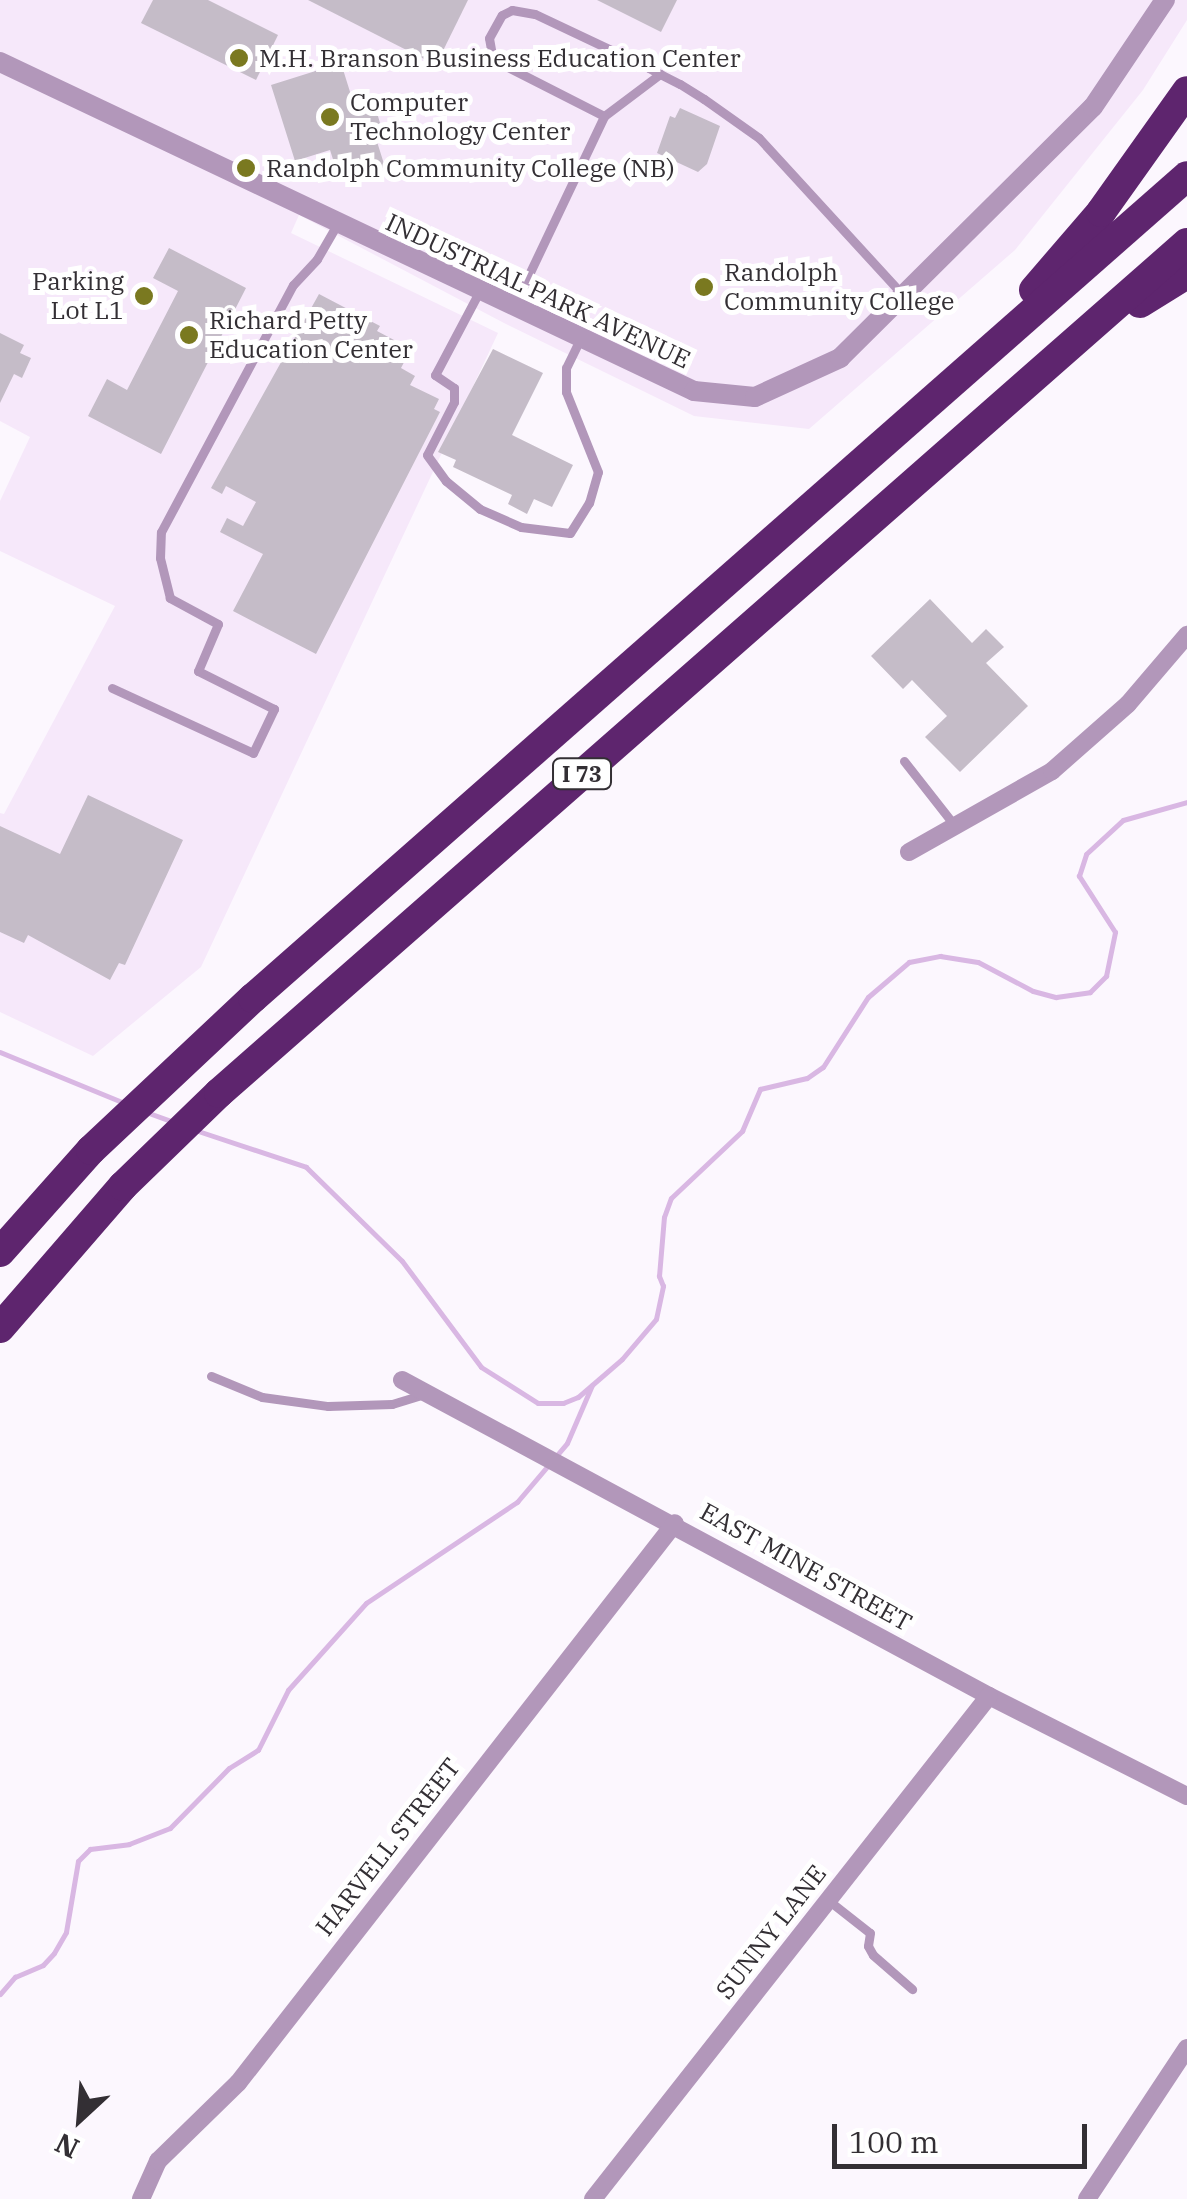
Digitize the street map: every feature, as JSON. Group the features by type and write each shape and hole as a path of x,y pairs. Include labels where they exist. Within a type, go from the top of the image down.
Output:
{"highway":[{"path":"993,345 1100,212 1187,91"},
{"name":"I 73","path":"0,1252 91,1150 253,998 1187,176"},
{"name":"I 73","path":"0,1328 123,1186 219,1094 1187,243"},
{"path":"1065,349 1187,274"}],"street":[{"name":"INDUSTRIAL PARK AVENUE","path":"0,62 694,391 755,396 840,358 1093,107 1165,0"},
{"path":"909,852 1052,771 1128,704 1187,635"},
{"name":"EAST MINE STREET","path":"402,1380 676,1524 989,1696 1187,1796"},
{"name":"HARVELL STREET","path":"142,2199 158,2161 238,2083 676,1524"},
{"name":"SUNNY LANE","path":"593,2199 989,1696"},
{"path":"1087,2199 1187,2048"}],"lane":[{"path":"604,116 492,55 489,38 502,16 512,10 535,14 660,74 760,138 904,294"},
{"path":"513,308 604,116 660,74"},
{"path":"112,688 253,753 274,708 198,671 218,624 170,598 160,558 161,532 293,285 317,259 337,224"},
{"path":"479,292 436,374 454,388 454,402 427,455 446,480 480,509 521,527 570,532 589,503 598,472 566,392 566,368 580,339"},
{"path":"904,761 955,826"},
{"path":"211,1376 262,1397 328,1406 392,1404 426,1393"},
{"path":"828,1900 870,1933 868,1946 873,1955 912,1990"}],"shaded area":[{"name":"Randolph Community College","path":"0,0 1187,0 1187,20 1143,90 1015,250 809,429 694,416 504,323 299,215 291,233 498,333 201,967 93,1056 0,1012 0,813 4,814 115,606 0,551 0,501 30,437 0,421"}],"building":[{"name":"M.H. Branson Business Education Center","path":"153,0 208,0 278,35 256,80 141,23"},
{"path":"308,0 468,0 436,65"},
{"path":"597,0 677,0 661,32"},
{"name":"Computer Technology Center","path":"341,63 356,111 375,106 380,123 373,129 385,167 340,181 330,150 295,161 271,85"},
{"path":"680,108 720,126 707,164 698,172 657,153 670,116 675,118"},
{"name":"Richard Petty Education Center","path":"169,248 246,288 161,454 88,416 107,379 127,390 178,291 153,278"},
{"path":"319,294 380,326 377,331 411,349 401,368 415,376 410,385 439,399 434,409 440,412 316,654 233,611 263,554 220,532 227,518 243,526 256,502 226,486 222,494 211,488"},
{"path":"0,333 24,345 20,353 31,358 22,378 14,374 0,403"},
{"path":"493,349 543,373 512,435 573,465 552,507 534,499 527,514 508,504 512,495 453,467 456,460 438,452"},
{"path":"930,599 972,643 986,629 1004,647 986,663 1028,706 960,772 925,737 947,716 912,680 903,689 871,656"},
{"path":"88,795 183,840 125,965 119,963 110,980 28,935 24,943 0,932 0,826 60,854"}],"waterway":[{"path":"198,1131 306,1167 402,1261 481,1367 538,1403 563,1403 578,1397 622,1359 656,1319 663,1286 659,1276 664,1217 671,1198 742,1131 760,1089 807,1078 823,1067 868,997 909,962 940,956 978,962 1033,991 1056,997 1090,992 1106,976 1115,932 1079,876 1086,854 1123,820 1187,802"},
{"path":"0,1052 127,1104"},
{"path":"146,1112 173,1122"},
{"path":"0,1994 15,1977 43,1965 54,1953 66,1932 78,1861 90,1849 129,1844 170,1828 229,1768 258,1750 288,1690 366,1603 517,1502 567,1443 592,1385"}],"place":[{"name":"M.H. Branson Business Education Center","path":"239,58"},
{"name":"Computer Technology Center","path":"330,117"},
{"name":"Randolph Community College (NB)","path":"246,168"},
{"name":"Randolph Community College","path":"704,287"},
{"name":"Parking Lot L1","path":"144,296"},
{"name":"Richard Petty Education Center","path":"189,335"}]}
